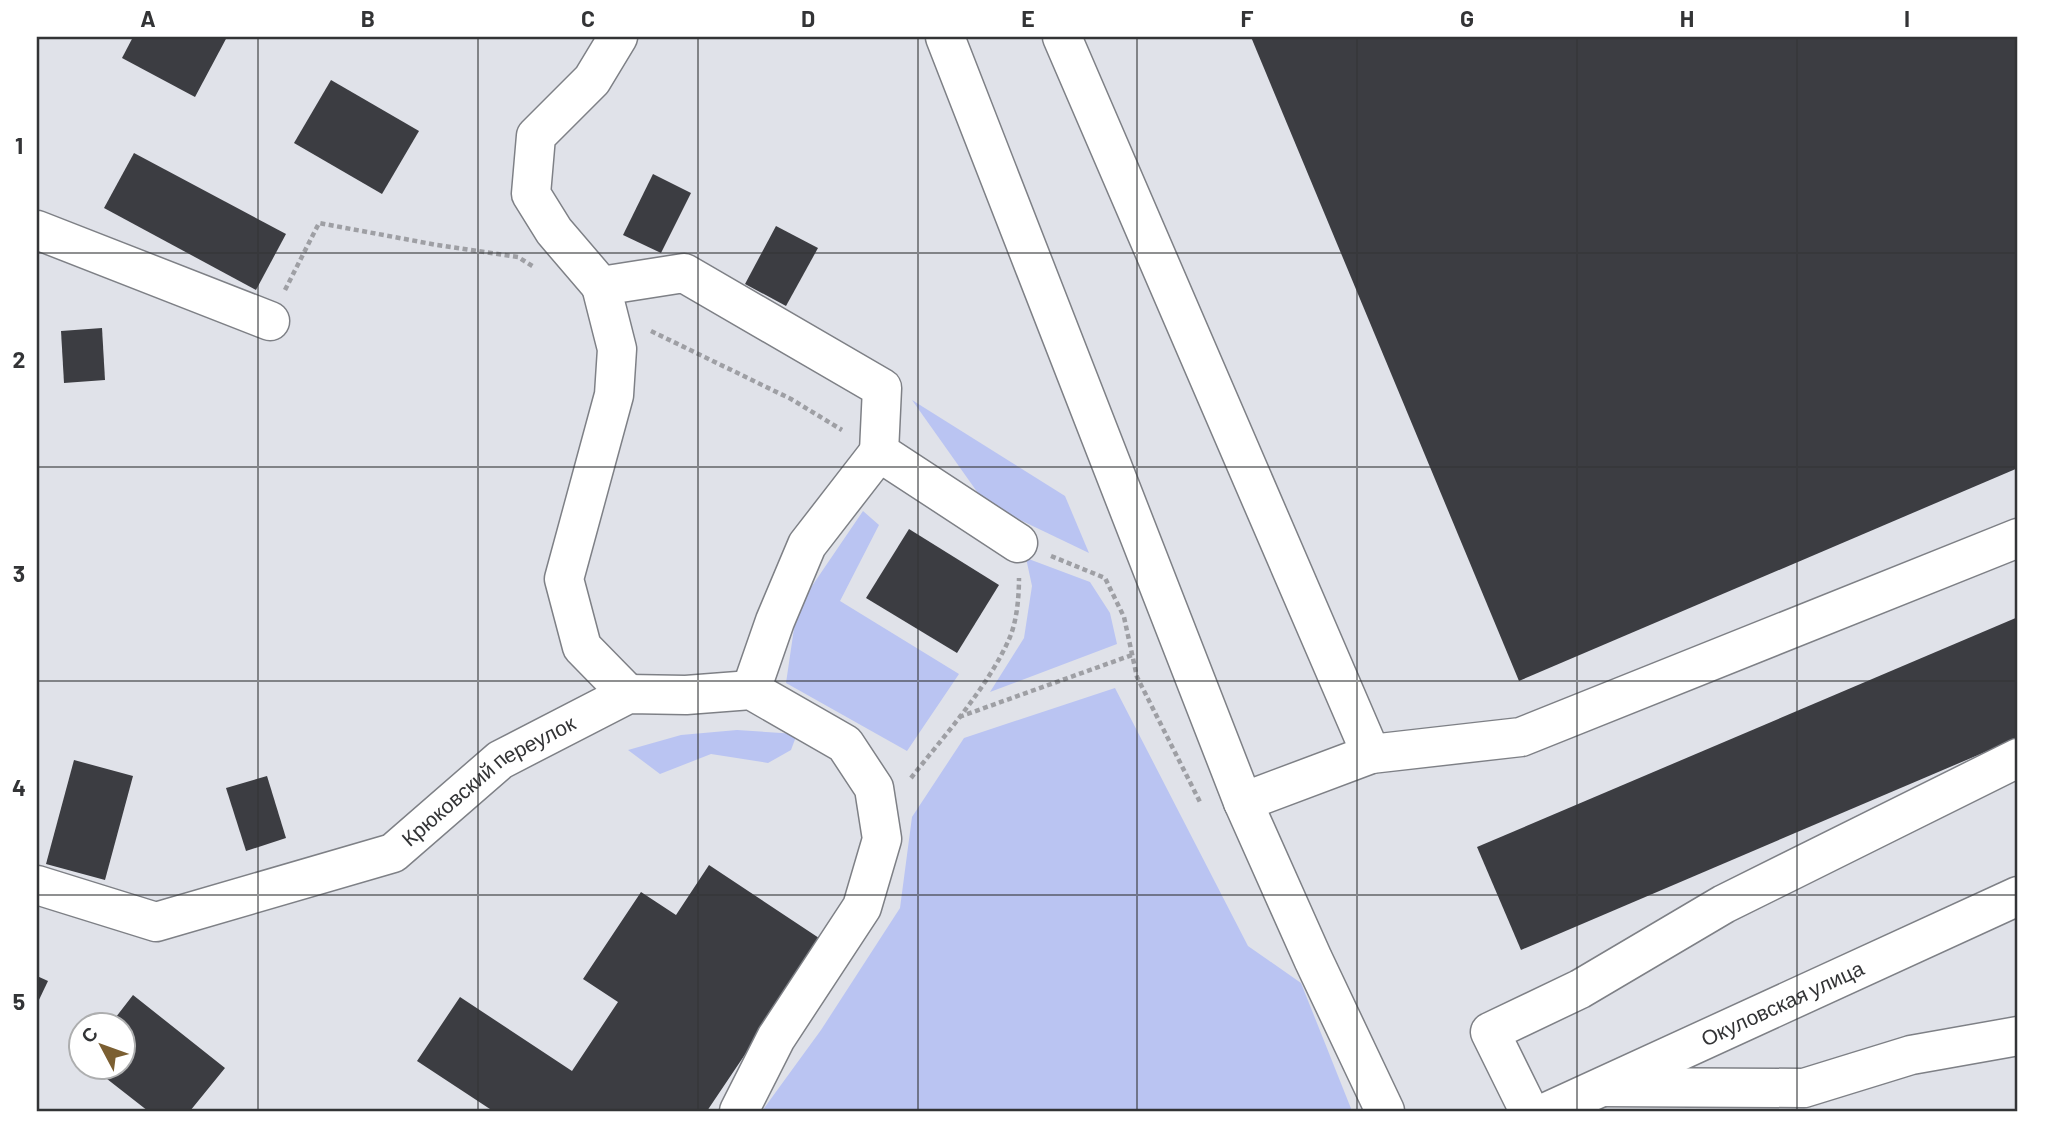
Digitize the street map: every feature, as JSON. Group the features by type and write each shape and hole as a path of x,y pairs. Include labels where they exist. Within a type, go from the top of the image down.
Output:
{"street":[{"path":"618,37 592,80 536,136 531,194 554,231 605,301 617,349 614,395 564,579 582,647 628,694"},
{"path":"945,37 1243,802 1316,967 1385,1111"},
{"path":"1062,37 1371,754"},
{"path":"37,230 270,321"},
{"path":"605,301 684,273 882,388 879,452 807,545 775,621 751,690 845,744 876,804 882,839 862,907 776,1038 739,1111"},
{"path":"879,452 1018,543"},
{"path":"1243,802 1371,754 1521,737 2018,538"},
{"name":"Крюковский переулок","path":"37,885 156,922 393,853 500,760 628,694 686,695 751,690"},
{"path":"1553,1110 1490,1032 1580,989 1724,904 2018,758"},
{"name":"Окуловская улица","path":"1553,1110 2018,896"},
{"path":"1604,1087 1804,1088 1911,1055 2018,1036"}],"path":[{"path":"270,321 319,223 518,257 541,272"},
{"path":"605,301 646,328 791,399 879,452"},
{"path":"876,804 958,718 978,693 1011,636 1019,593 1018,543 1105,578 1124,617 1136,677 1206,814"},
{"path":"958,718 1132,655"}],"shaded area":[{"path":"912,400 1065,496 1089,553 985,503"},
{"path":"863,511 879,525 840,601 959,674 907,751 786,683 797,608"},
{"path":"1026,558 1090,582 1110,613 1117,644 990,692 1024,638 1032,586"},
{"path":"1115,688 1248,946 1301,983 1352,1111 762,1111 821,1030 900,908 912,817 964,738"},
{"path":"737,730 797,734 791,750 768,763 711,754 660,774 628,750 681,735"}],"building":[{"path":"133,37 227,37 195,97 122,58"},
{"path":"1251,37 2018,37 2018,468 1519,681"},
{"path":"331,80 419,131 382,194 294,143"},
{"path":"134,153 286,234 256,290 104,208"},
{"path":"653,174 691,193 661,253 623,235"},
{"path":"776,226 818,248 786,306 745,284"},
{"path":"102,328 105,380 64,383 61,331"},
{"path":"909,529 999,585 957,653 866,598"},
{"path":"2018,617 2018,738 1521,950 1477,847"},
{"path":"74,760 133,776 105,880 46,864"},
{"path":"267,776 286,838 246,851 226,788"},
{"path":"709,865 822,940 707,1111 493,1111 417,1061 460,997 572,1071 618,1002 583,979 641,892 676,915"},
{"path":"37,976 48,981 37,1004"},
{"path":"133,995 225,1068 190,1111 148,1111 111,1082 136,1082 136,1012 120,1012"}]}
